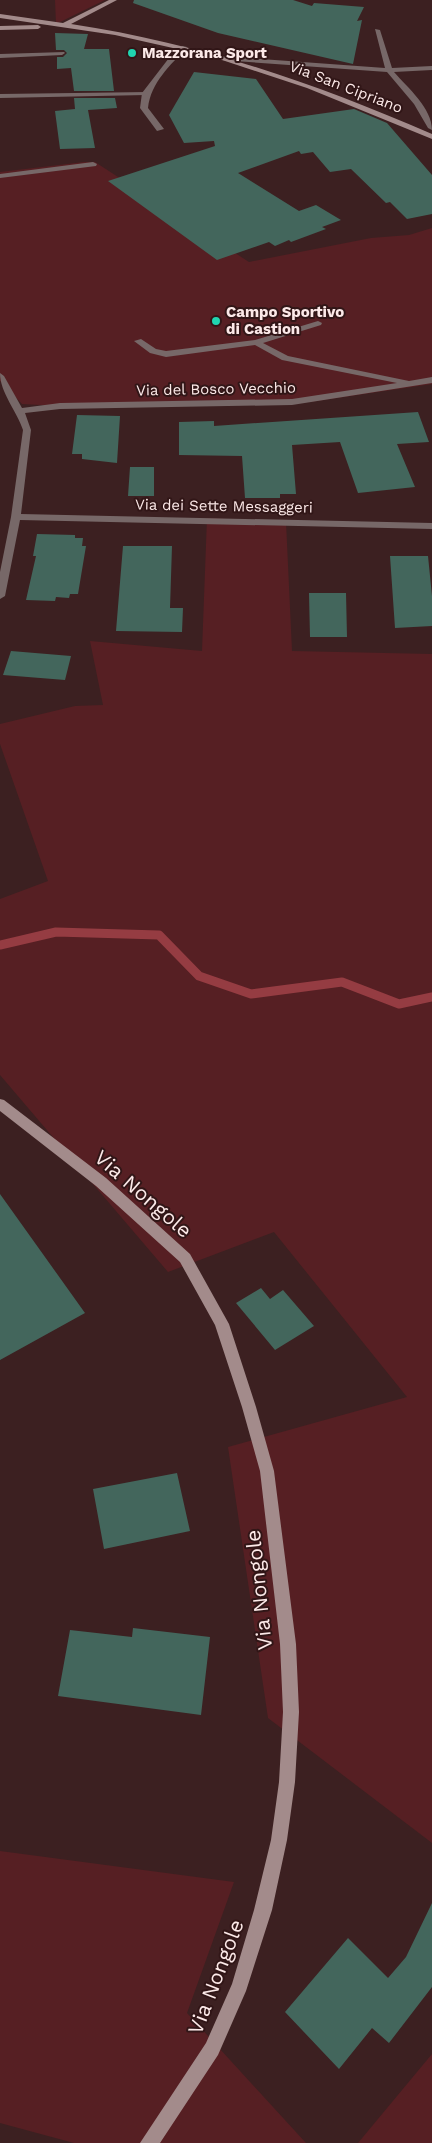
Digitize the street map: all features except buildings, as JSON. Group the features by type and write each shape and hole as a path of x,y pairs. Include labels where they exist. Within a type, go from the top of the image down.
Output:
{"street":[{"path":"0,28 52,27 66,23 114,0"},
{"name":"Via San Cipriano","path":"0,16 66,23 184,47 281,76 334,95 432,137"},
{"name":"Via San Cipriano","path":"377,30 389,70 417,103 432,128"},
{"path":"160,129 144,108 146,93 171,59 184,47"},
{"path":"0,56 62,53"},
{"name":"Via San Cipriano","path":"221,58 389,70 432,68"},
{"path":"0,96 146,93"},
{"path":"0,176 94,164"},
{"path":"138,341 153,351 166,354 256,342 318,323"},
{"name":"Via del Bosco Vecchio","path":"256,342 286,358 413,384"},
{"path":"0,376 20,411 27,430 16,517 0,596"},
{"name":"Via del Bosco Vecchio","path":"20,411 60,406 292,402 432,380"},
{"name":"Via dei Sette Messaggeri","path":"16,517 432,526"},
{"name":"Via Nongole","path":"0,1104 101,1182 184,1258 222,1324 250,1407 267,1471 288,1644 291,1712 287,1782 279,1840 263,1910 240,1985 212,2049 171,2113 149,2143"}],"shaded area":[{"path":"55,0 105,0 56,24"},
{"name":"Campo Sportivo di Castion","path":"95,162 249,262 371,238 409,235 432,228 432,384 310,402 60,406 22,404 0,381 0,172"},
{"path":"207,518 286,522 292,651 432,654 432,1843 268,1718 228,1447 407,1397 274,1232 168,1272 0,1075 0,899 48,881 0,744 0,724 75,706 103,705 90,641 202,651"},
{"path":"0,1851 234,1882 187,2013 306,2143 74,2143 0,2123"},
{"path":"432,2054 432,2143 358,2143"}],"waterway":[{"path":"0,945 56,932 159,935 199,976 251,994 342,982 399,1004 432,997"}],"place":[{"name":"Mazzorana Sport","path":"132,53"},
{"name":"Campo Sportivo di Castion","path":"216,321"}]}
